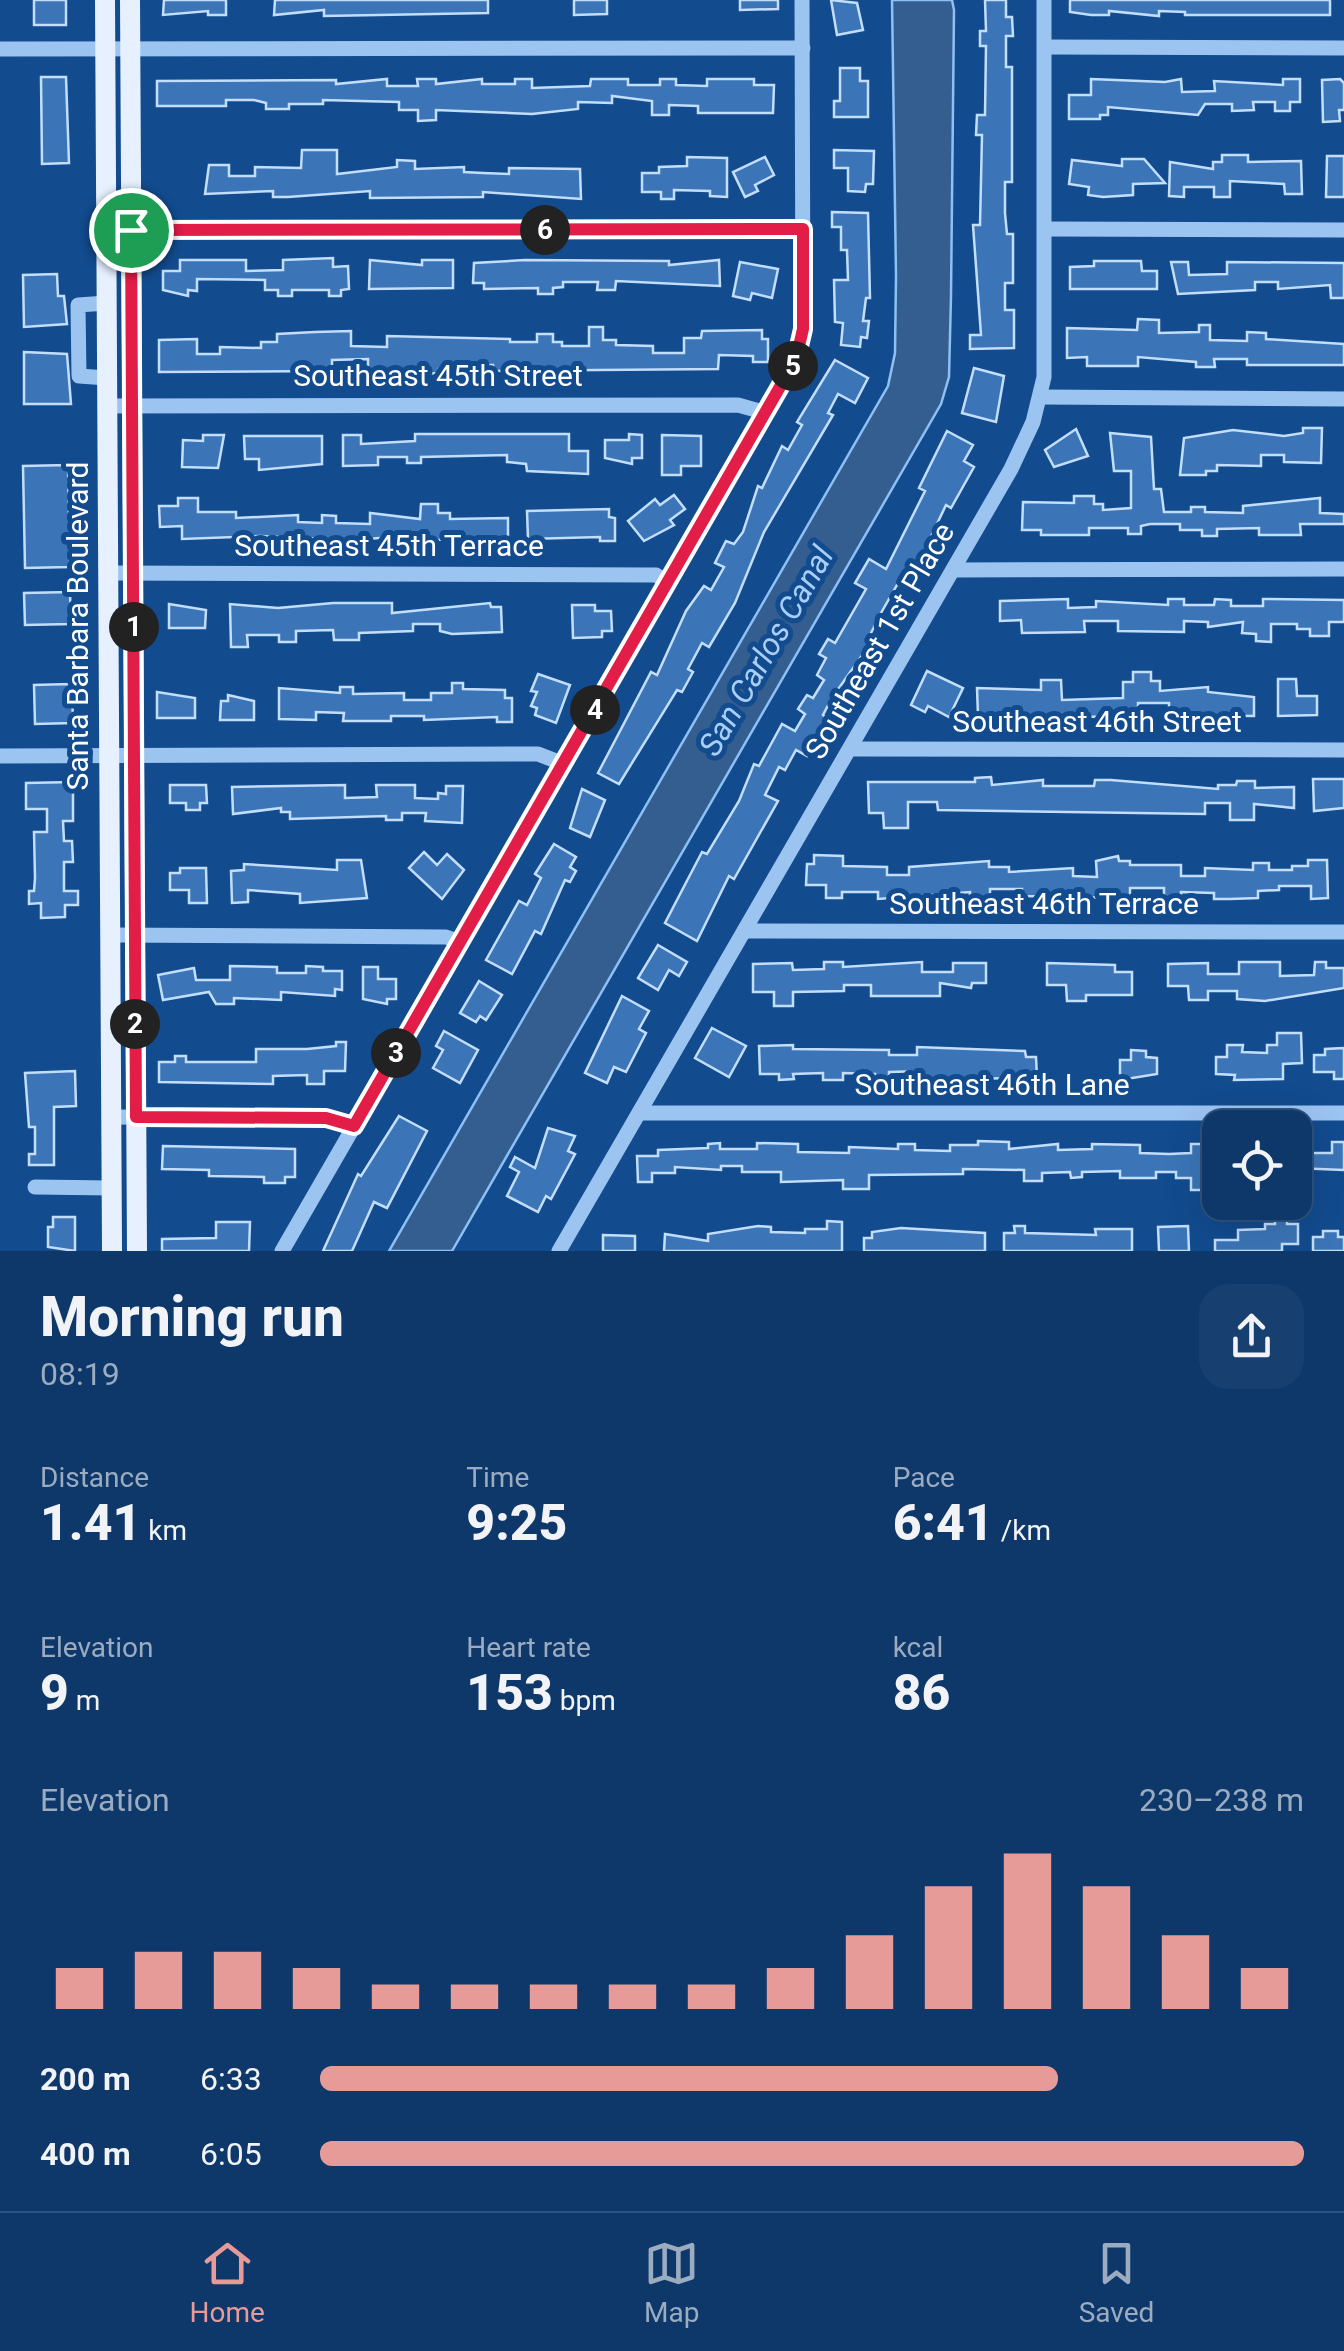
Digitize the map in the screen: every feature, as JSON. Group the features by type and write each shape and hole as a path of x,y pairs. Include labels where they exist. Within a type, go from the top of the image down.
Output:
{"main road":[{"name":"Santa Barbara Boulevard","path":"105,0 112,1251"},
{"name":"Santa Barbara Boulevard","path":"130,0 136,1251"}],"street":[{"path":"282,1251 766,413 801,344 802,0"},
{"name":"Southeast 1st Place","path":"559,1251 1019,454 1040,397 1046,229 1044,0"},
{"path":"1046,47 1344,48"},
{"path":"0,49 804,48"},
{"path":"106,230 803,229"},
{"path":"1046,229 1344,230"},
{"path":"1040,397 1344,399"},
{"name":"Southeast 45th Street","path":"107,406 738,404 766,413"},
{"path":"953,570 1344,570"},
{"name":"Southeast 45th Terrace","path":"108,574 656,575 668,583"},
{"name":"Southeast 46th Street","path":"850,749 1344,750"},
{"path":"0,756 538,754 564,764"},
{"name":"Southeast 46th Terrace","path":"744,932 1344,932"},
{"path":"110,935 446,937 461,942"},
{"name":"Southeast 46th Lane","path":"639,1112 1344,1114"},
{"path":"111,1117 326,1118 354,1126"},
{"path":"36,1187 111,1188"}],"water":[{"name":"San Carlos Canal","path":"892,0 952,0 954,10 949,377 941,404 452,1251 389,1251 888,386 895,353 896,276"}],"building":[{"path":"34,0 66,0 66,25 34,25"},
{"path":"164,0 226,0 226,15 208,15 208,11 163,15"},
{"path":"275,0 488,0 488,13 324,16 324,10 274,15"},
{"path":"574,0 607,0 607,14 574,15"},
{"path":"740,0 778,0 778,9 740,10"},
{"path":"831,0 857,3 863,30 837,35"},
{"path":"985,0 1006,0 1006,17 1012,17 1013,36 1006,36 1006,67 1012,67 1012,182 1005,182 1005,213 1007,234 1013,234 1013,283 1005,283 1005,310 1014,310 1014,348 970,349 970,335 981,335 973,225 980,225 982,135 976,135 977,115 985,115 986,46 980,46 980,31 986,31"},
{"path":"1070,0 1330,0 1330,15 1185,15 1159,11 1159,16 1109,11 1109,15 1091,15 1070,12"},
{"path":"840,68 860,68 860,81 868,81 868,117 834,117 834,101 840,101"},
{"path":"41,77 66,77 69,163 42,164"},
{"path":"387,79 387,86 418,86 417,79 436,79 436,84 482,79 482,84 515,84 515,79 532,79 532,88 590,86 591,79 628,79 628,85 660,85 660,79 676,79 676,85 707,86 707,79 754,79 754,85 774,85 773,113 698,113 698,106 669,105 669,115 652,115 652,101 612,96 612,103 578,102 578,109 532,114 436,110 436,120 418,121 418,110 399,110 399,102 323,100 323,104 289,104 289,109 266,109 266,103 254,100 226,100 226,106 157,106 157,81 336,80 336,84"},
{"path":"1091,79 1181,79 1182,92 1215,91 1214,81 1283,85 1283,79 1300,79 1300,102 1290,102 1290,111 1275,111 1275,102 1253,102 1254,110 1232,111 1232,104 1205,104 1198,115 1108,107 1108,115 1100,115 1100,119 1069,119 1069,95 1091,95"},
{"path":"1340,79 1344,83 1344,110 1339,110 1340,121 1323,122 1322,80"},
{"path":"302,150 337,150 337,174 397,167 397,160 415,161 415,169 464,167 464,172 483,173 509,174 509,168 580,169 581,199 483,192 483,197 370,198 370,191 288,197 273,197 273,191 205,194 209,165 229,165 229,176 255,176 255,167 301,168"},
{"path":"834,150 874,151 873,184 866,184 865,192 848,191 848,168 834,168"},
{"path":"1222,155 1248,155 1248,162 1301,161 1302,194 1285,194 1284,184 1230,181 1230,197 1214,197 1214,187 1184,187 1184,197 1169,196 1170,162 1213,169 1213,162 1222,162"},
{"path":"1327,156 1344,156 1344,197 1326,197"},
{"path":"687,157 727,158 727,197 710,196 710,191 674,190 674,199 661,199 661,192 642,192 642,173 659,173 659,167 687,166"},
{"path":"765,157 774,175 755,185 758,191 745,197 733,172"},
{"path":"1122,159 1144,159 1165,183 1133,184 1133,195 1103,197 1088,195 1089,187 1069,184 1072,160 1122,166"},
{"path":"832,212 868,213 870,298 866,298 863,321 869,321 867,338 861,337 860,347 841,345 843,323 835,322 834,280 848,280 847,250 841,250 841,227 832,227"},
{"path":"333,258 333,267 348,266 349,289 341,290 341,296 329,296 329,290 292,290 292,296 278,296 278,290 265,290 265,280 197,279 197,291 188,290 188,296 163,290 163,271 180,271 180,260 246,260 246,271 283,270 283,260"},
{"path":"370,260 422,265 422,260 453,260 453,288 369,289"},
{"path":"719,260 720,286 616,281 615,290 597,290 598,282 563,282 563,287 553,288 553,294 538,294 538,288 484,289 484,283 473,283 474,263 669,261 669,265"},
{"path":"1094,261 1141,261 1142,271 1157,271 1157,289 1070,289 1070,267 1094,266"},
{"path":"740,262 778,269 772,298 752,293 750,300 733,296"},
{"path":"1171,262 1188,262 1189,275 1227,274 1227,262 1344,263 1344,298 1331,298 1330,285 1278,289 1278,282 1255,282 1255,290 1178,294"},
{"path":"57,274 58,296 64,296 67,324 24,327 23,275"},
{"path":"1138,319 1159,320 1159,333 1199,332 1199,325 1210,325 1210,340 1247,341 1247,332 1266,333 1266,339 1344,344 1344,365 1247,365 1247,359 1214,359 1215,367 1196,367 1196,362 1138,357 1138,366 1087,366 1087,357 1067,358 1067,328 1137,330"},
{"path":"589,327 603,327 603,340 616,340 616,345 653,346 653,353 684,353 684,338 701,338 702,331 762,330 762,339 768,339 768,362 753,362 753,356 719,355 718,369 493,371 493,365 459,365 460,369 417,374 368,369 368,359 332,360 332,371 159,372 159,340 197,339 197,354 220,354 220,347 261,348 261,342 277,342 277,334 351,331 351,346 387,347 387,336 537,342 537,334 553,334 553,342 562,342 562,346 589,346"},
{"path":"24,352 67,354 71,404 24,404"},
{"path":"835,360 868,378 855,403 838,394 828,413 833,415 764,532 735,603 709,647 702,643 688,669 693,672 682,692 677,690 619,784 598,773 651,672 657,675 686,611 704,586 711,590 724,567 715,563 726,541 734,544 743,532 758,486 762,488 782,446 788,450 802,425 797,422"},
{"path":"974,368 1004,376 996,422 962,413"},
{"path":"1303,428 1322,428 1321,463 1284,462 1284,455 1261,455 1261,466 1217,465 1217,471 1206,471 1206,475 1180,475 1184,438 1233,430 1284,436 1303,433"},
{"path":"1076,429 1088,456 1054,467 1045,450"},
{"path":"947,431 973,445 964,461 974,467 951,508 946,505 918,564 904,585 897,585 870,635 875,637 823,715 828,719 807,756 796,750 785,770 779,767 765,795 778,801 734,879 729,876 697,941 665,923 702,852 707,854 739,801 754,764 759,766 782,724 795,731 805,714 798,709 807,695 813,698 824,680 817,675 826,658 819,654 828,639 835,643 866,589 855,583 869,559 886,569 925,491 919,488"},
{"path":"1110,433 1151,437 1154,489 1161,489 1164,512 1191,512 1191,507 1205,507 1205,512 1243,513 1243,506 1320,498 1320,513 1344,514 1344,524 1300,524 1301,535 1259,535 1259,528 1217,529 1217,536 1202,536 1202,530 1180,530 1180,524 1141,526 1141,534 1128,534 1128,528 1089,528 1089,535 1041,535 1041,530 1022,530 1023,502 1074,503 1074,496 1094,496 1094,504 1103,504 1103,510 1131,508 1131,471 1114,471"},
{"path":"415,434 569,434 569,451 588,451 588,474 527,471 526,464 507,462 507,455 421,457 421,463 407,463 407,457 378,457 378,465 343,466 343,435 361,435 361,444 415,441"},
{"path":"629,434 642,435 642,458 632,458 632,464 605,458 605,440 629,440"},
{"path":"203,435 224,435 218,468 182,467 183,440 203,441"},
{"path":"662,435 701,436 701,466 681,466 681,475 662,475"},
{"path":"244,436 322,436 322,464 259,470 259,459 245,459"},
{"path":"68,465 70,567 25,568 23,466"},
{"path":"674,495 685,509 670,520 674,525 644,541 628,521 655,499 660,505"},
{"path":"178,498 198,498 198,512 236,512 236,518 298,515 298,522 322,523 322,515 336,516 336,523 370,524 370,513 420,519 421,504 438,504 438,513 450,513 450,519 508,518 508,539 420,540 420,535 353,540 260,536 182,539 182,526 160,527 159,506 178,506"},
{"path":"609,509 609,517 615,518 615,541 600,541 600,537 528,539 527,511"},
{"path":"70,592 71,624 25,625 24,593"},
{"path":"1068,599 1068,608 1096,607 1096,601 1168,605 1168,599 1184,599 1184,605 1214,605 1215,599 1231,600 1231,606 1263,606 1263,599 1344,600 1344,622 1329,622 1329,636 1310,636 1310,629 1297,629 1297,624 1271,624 1271,642 1256,641 1256,634 1242,633 1243,622 1208,627 1208,622 1184,621 1184,632 1118,631 1118,621 1084,621 1085,632 1022,633 1021,620 1000,621 1000,601"},
{"path":"392,603 392,613 490,603 491,607 501,607 502,632 452,634 440,631 440,624 413,624 413,631 359,633 359,640 334,640 333,630 296,631 296,642 279,642 279,635 247,635 248,647 231,647 230,604 278,608"},
{"path":"169,604 206,610 205,628 169,628"},
{"path":"572,605 595,605 595,611 611,611 612,631 602,631 602,637 573,638"},
{"path":"927,671 963,688 949,717 928,706 925,712 911,705"},
{"path":"1133,672 1151,672 1151,681 1160,681 1160,691 1208,687 1208,692 1254,697 1254,716 1169,715 1169,703 1138,703 1138,717 978,716 977,688 1041,690 1041,680 1061,680 1062,700 1123,698 1123,682 1133,682"},
{"path":"538,674 570,685 556,723 535,715 537,708 531,706 537,692 531,691"},
{"path":"1278,679 1296,679 1297,696 1317,696 1317,715 1278,716"},
{"path":"452,683 463,683 463,689 505,690 505,698 512,698 512,722 497,722 497,717 424,720 424,716 343,721 344,713 316,712 316,720 279,719 279,688 340,693 340,687 353,687 353,694 404,693 404,700 431,700 431,693 452,693"},
{"path":"70,684 74,723 35,724 34,685"},
{"path":"157,692 195,698 195,718 157,718"},
{"path":"228,695 254,701 254,720 220,720 221,701 228,701"},
{"path":"991,777 992,785 1043,780 1043,786 1094,786 1095,780 1111,780 1218,789 1218,785 1255,781 1255,788 1294,787 1294,808 1254,804 1254,820 1230,820 1230,803 1205,803 1205,814 938,810 937,802 908,802 908,828 884,828 883,813 869,813 868,782 975,782 975,778"},
{"path":"1313,779 1344,779 1344,808 1314,811"},
{"path":"73,782 73,821 63,821 64,841 72,841 73,862 64,862 64,891 78,891 78,905 65,905 65,917 41,918 41,903 29,904 29,891 34,891 34,832 47,832 47,809 26,809 26,783"},
{"path":"170,785 206,785 207,803 200,803 200,810 186,810 186,803 170,803"},
{"path":"345,785 345,798 377,797 376,785 415,785 415,798 438,799 438,793 446,794 446,786 463,786 462,823 425,821 426,813 402,813 402,820 386,820 386,816 290,819 290,812 281,812 281,808 233,814 232,787"},
{"path":"582,789 605,800 590,837 570,828"},
{"path":"554,844 576,857 570,867 576,871 570,882 565,880 541,934 535,931 512,974 486,960 519,901 527,905 541,878 535,874"},
{"path":"424,852 437,865 447,854 464,870 442,899 409,868"},
{"path":"814,855 843,856 843,866 887,867 887,875 909,875 909,867 989,861 989,867 1009,867 1009,872 1073,868 1073,876 1097,877 1096,861 1118,856 1119,861 1130,861 1130,865 1181,865 1181,876 1205,876 1205,868 1253,870 1253,863 1269,863 1269,870 1292,870 1292,866 1308,866 1308,860 1327,860 1328,898 1311,899 1311,886 1279,886 1279,890 1258,891 1258,898 1230,899 1214,899 1214,893 1181,892 1181,898 1164,899 1164,888 1130,888 1130,898 1022,896 1022,889 990,889 990,898 970,898 970,892 878,899 878,892 842,892 842,898 826,898 826,885 806,885 807,864 814,864"},
{"path":"337,860 361,860 367,898 300,903 300,894 248,890 248,902 232,903 231,871 244,870 244,864 337,870"},
{"path":"180,868 206,868 207,903 189,903 189,890 170,890 170,873 180,873"},
{"path":"658,945 687,962 679,976 669,970 658,990 638,978"},
{"path":"824,962 843,962 843,967 922,962 922,972 953,972 953,963 986,963 986,983 972,983 971,988 940,983 940,996 871,996 871,985 844,985 844,991 793,992 793,1006 774,1006 774,992 753,992 753,964 792,963 793,970 824,969"},
{"path":"1239,962 1280,962 1280,976 1314,975 1315,962 1326,962 1326,968 1344,968 1344,988 1265,1001 1237,999 1237,991 1208,991 1208,1000 1189,1000 1188,986 1168,986 1168,964 1208,963 1208,974 1239,974"},
{"path":"1047,963 1115,965 1115,972 1132,972 1132,995 1086,995 1086,1001 1067,1001 1066,985 1047,985"},
{"path":"230,966 277,967 277,973 306,973 306,966 342,971 342,990 335,989 335,996 281,992 281,1000 234,998 234,1004 216,1004 209,992 163,1000 158,975 194,968 196,980 230,980"},
{"path":"363,967 378,967 378,979 396,979 396,999 387,999 387,1004 363,999"},
{"path":"479,981 502,995 486,1020 480,1016 476,1022 460,1013"},
{"path":"622,996 649,1011 639,1029 646,1033 626,1072 614,1067 607,1083 585,1073"},
{"path":"712,1028 746,1046 729,1077 695,1058"},
{"path":"444,1031 478,1050 460,1083 433,1068 443,1050 436,1046"},
{"path":"1277,1033 1301,1033 1302,1063 1283,1064 1283,1079 1234,1080 1235,1075 1216,1074 1216,1057 1227,1057 1227,1045 1243,1045 1242,1052 1267,1053 1267,1045 1277,1045"},
{"path":"336,1042 346,1042 345,1071 324,1071 324,1084 307,1084 307,1075 273,1076 273,1084 159,1082 159,1062 175,1062 175,1056 186,1056 186,1062 256,1062 256,1049 307,1049 336,1046"},
{"path":"793,1045 793,1049 889,1050 889,1055 917,1055 917,1047 1025,1051 1026,1057 1036,1057 1037,1078 924,1079 923,1071 889,1072 889,1082 875,1082 875,1074 843,1073 843,1080 823,1080 823,1073 793,1074 794,1079 779,1080 779,1074 760,1074 759,1046"},
{"path":"1344,1048 1344,1079 1334,1079 1334,1072 1314,1072 1314,1055 1325,1055 1325,1049"},
{"path":"1131,1050 1146,1051 1146,1057 1157,1058 1157,1074 1120,1080 1120,1060 1131,1060"},
{"path":"75,1071 76,1106 54,1107 54,1165 29,1165 29,1154 35,1154 35,1127 29,1127 25,1073"},
{"path":"399,1116 427,1131 387,1208 374,1202 352,1251 323,1251 358,1174 361,1176"},
{"path":"548,1128 575,1136 568,1151 575,1154 551,1199 546,1196 538,1212 507,1196 519,1172 510,1167 515,1157 535,1168"},
{"path":"978,1141 1009,1142 1009,1149 1058,1144 1058,1150 1092,1149 1092,1144 1140,1145 1140,1153 1169,1154 1191,1153 1191,1144 1202,1144 1202,1190 1191,1190 1191,1178 1176,1178 1176,1172 1156,1172 1156,1178 1120,1178 1120,1171 1082,1172 1082,1177 1071,1178 1070,1172 1042,1173 1042,1181 1024,1181 1024,1170 869,1175 869,1189 843,1189 843,1180 781,1182 781,1172 742,1172 742,1166 721,1166 721,1170 675,1167 675,1173 652,1173 652,1182 638,1182 637,1156 658,1156 658,1150 708,1148 708,1144 720,1143 720,1149 757,1149 757,1143 798,1144 798,1152 849,1153 849,1147 898,1149 898,1144 915,1144 915,1150 950,1151 950,1145 978,1145"},
{"path":"1332,1142 1344,1142 1344,1170 1312,1169 1312,1153 1332,1153"},
{"path":"163,1146 295,1149 295,1177 285,1177 285,1183 264,1183 264,1177 209,1176 209,1170 162,1169"},
{"path":"53,1217 75,1217 75,1251 48,1247 48,1227 53,1227"},
{"path":"1275,1220 1287,1220 1287,1224 1298,1224 1298,1244 1282,1244 1282,1251 1215,1251 1215,1240 1238,1240 1238,1230 1265,1229 1265,1224 1275,1224"},
{"path":"827,1221 842,1222 842,1251 664,1251 665,1234 708,1241 708,1234 758,1226 771,1227 771,1232 805,1233 805,1229 827,1229"},
{"path":"216,1222 250,1222 249,1251 162,1251 162,1239 216,1238"},
{"path":"1014,1226 1025,1226 1025,1233 1096,1235 1095,1229 1132,1229 1132,1251 1004,1251 1004,1233 1015,1233"},
{"path":"1188,1226 1189,1251 1159,1251 1158,1227"},
{"path":"901,1228 985,1233 985,1251 864,1251 864,1238 872,1238 872,1232"},
{"path":"1323,1231 1338,1231 1338,1237 1344,1237 1344,1251 1313,1251 1313,1237 1323,1237"},
{"path":"603,1235 635,1236 635,1251 603,1251"}],"route":[{"path":"803,229 803,329 796,359 354,1126 326,1118 136,1117 131,230 803,229"}]}
